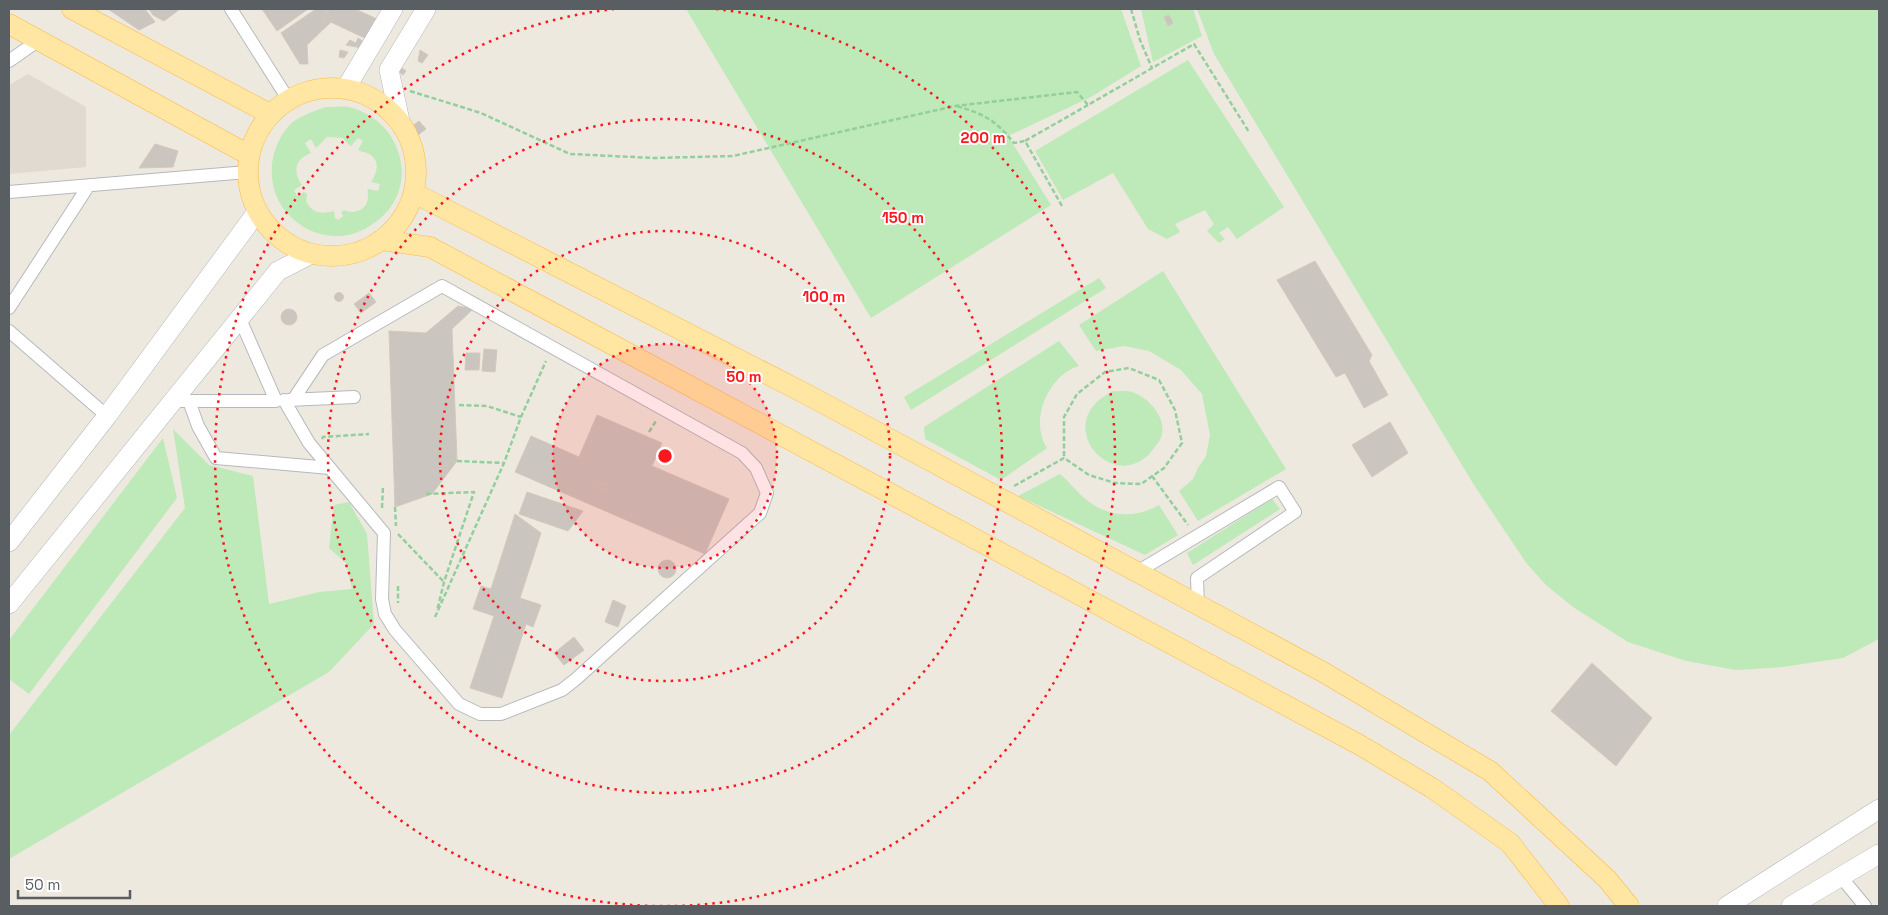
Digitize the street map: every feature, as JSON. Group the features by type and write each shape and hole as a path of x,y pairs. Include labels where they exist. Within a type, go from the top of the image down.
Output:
{"main road":[{"path":"72,9 270,114"},
{"path":"346,88 393,9"},
{"path":"400,121 385,106 367,94 346,88 320,88 306,91 288,99 270,114 256,133 248,163 249,193 257,212 271,231 289,245 311,254 336,256 360,251 382,240 402,219 414,193 416,168 412,143 400,121 389,70 426,9"},
{"path":"9,24 248,163"},
{"path":"414,193 808,395 1323,672 1490,771 1607,879 1629,906"},
{"path":"9,542 107,416 257,212"},
{"path":"382,240 430,247 1358,744 1432,788 1510,844 1559,906"},
{"path":"9,604 181,401 240,319 278,271 311,254"},
{"path":"1727,906 1879,809"},
{"path":"1796,905 1879,854"}],"street":[{"path":"231,9 288,99"},
{"path":"9,60 39,40"},
{"path":"9,192 89,185 248,163"},
{"path":"9,308 89,185"},
{"path":"240,319 284,400 309,443 384,533 382,599 385,614 395,630 459,704 480,714 501,714 562,690 760,513 767,493 756,468 742,453 442,286 323,355 284,400"},
{"path":"9,331 107,416"},
{"path":"181,401 354,397"},
{"path":"181,401 216,458 330,468"},
{"path":"1137,572 1279,487 1295,512 1197,578 1198,605"},
{"path":"1842,876 1865,906"}],"path":[{"path":"1131,9 1140,40 1152,68"},
{"path":"955,106 982,114 1000,126 1014,143 1025,141 1194,44 1250,132"},
{"path":"392,86 480,113 570,154 654,158 733,156 955,106 1076,92 1088,105"},
{"path":"1025,141 1062,206"},
{"path":"426,494 474,492 444,582 435,617 504,463 545,360"},
{"path":"1129,368 1159,380 1175,410 1182,443 1164,468 1141,484 1115,483 1089,475 1064,458 1064,417 1077,394 1105,372 1129,368"},
{"path":"459,405 487,406 521,417"},
{"path":"650,432 657,420"},
{"path":"322,445 322,437 369,434"},
{"path":"996,496 1064,458"},
{"path":"456,461 504,463"},
{"path":"1152,476 1196,536"},
{"path":"375,507 381,514 383,486"},
{"path":"396,532 444,582"}],"shaded area":[{"path":"28,74 86,107 86,167 9,174 9,85"}],"green space":[{"path":"686,9 1121,9 1141,66 1091,97 1008,136 1051,205 871,318"},
{"path":"1141,9 1193,9 1202,36 1153,62"},
{"path":"1197,9 1879,9 1879,639 1843,658 1782,667 1736,670 1686,661 1628,642 1573,607 1546,585 1527,564 1474,485 1214,54"},
{"path":"1188,60 1284,207 1237,239 1228,227 1219,233 1225,239 1219,243 1207,231 1214,224 1205,210 1175,224 1180,232 1167,239 1148,229 1113,173 1063,200 1035,151"},
{"path":"326,107 349,107 368,115 383,126 394,141 400,158 402,175 398,193 389,209 374,223 361,231 340,236 312,231 301,225 283,208 273,186 272,162 280,138 295,120","holes":["327,137 343,138 350,146 358,138 363,141 358,150 369,154 375,160 377,167 371,182 380,184 378,191 368,189 368,200 363,208 354,212 344,210 341,212 343,216 338,220 335,218 334,211 325,213 314,211 306,201 307,194 304,192 297,196 294,190 302,185 296,171 298,163 311,153 305,143 311,139 316,148"]},
{"path":"1163,271 1286,469 1198,521 1179,491 1193,479 1206,456 1210,435 1202,394 1181,370 1149,351 1124,346 1096,351 1079,325"},
{"path":"1099,278 1106,288 911,410 904,397"},
{"path":"1059,341 1079,366 1068,371 1058,379 1045,400 1040,425 1042,437 1047,448 1001,480 925,439 924,427"},
{"path":"1113,391 1132,392 1146,400 1157,413 1163,428 1162,436 1149,454 1142,460 1127,465 1113,464 1100,457 1091,446 1086,433 1087,418 1095,404"},
{"path":"173,429 209,465 253,476 269,604 319,592 352,589 346,563 329,548 334,505 349,502 367,534 374,624 329,672 9,859 9,735 185,508"},
{"path":"163,438 177,498 29,694 9,679 9,640"},
{"path":"1060,474 1084,498 1105,511 1132,514 1159,505 1178,535 1145,555 1018,496"},
{"path":"1272,499 1280,509 1193,565 1187,553"}],"building":[{"path":"108,9 145,9 155,22 139,30"},
{"path":"149,9 180,9 164,21 153,15"},
{"path":"262,9 308,9 277,31"},
{"path":"316,9 324,9 333,20 307,45 308,64 300,64 281,33"},
{"path":"327,9 355,9 377,19 367,39 322,18"},
{"path":"1169,15 1173,23 1168,26 1164,17"},
{"path":"358,38 364,42 362,48 346,45 350,40 356,43"},
{"path":"340,50 348,52 344,58 339,57"},
{"path":"420,50 428,55 422,63 418,61"},
{"path":"402,68 406,71 403,75 399,72"},
{"path":"419,121 426,129 418,135 411,127"},
{"path":"155,144 178,151 173,167 139,168"},
{"path":"1315,261 1372,355 1369,361 1388,395 1364,408 1345,373 1336,377 1277,280"},
{"path":"339,292 344,297 339,302 334,297"},
{"path":"369,293 376,302 361,313 354,304"},
{"path":"458,306 473,309 452,329 457,461 432,494 395,507 389,331 426,333"},
{"path":"289,309 297,317 289,325 281,317"},
{"path":"484,349 497,350 495,372 482,371"},
{"path":"466,353 480,353 479,370 465,370"},
{"path":"597,415 662,443 652,466 729,499 705,554 515,472 531,436 579,457"},
{"path":"1390,422 1408,453 1372,477 1352,445"},
{"path":"594,480 610,486 607,491 592,485"},
{"path":"527,492 583,511 568,531 519,514"},
{"path":"515,514 541,533 520,598 541,605 533,627 526,624 502,698 470,688 494,616 473,609 481,586 491,589"},
{"path":"667,560 673,563 676,569 673,575 667,578 661,575 658,569 661,563"},
{"path":"613,600 626,606 618,627 605,622"},
{"path":"574,637 584,650 564,665 554,653"},
{"path":"1592,663 1652,718 1616,766 1551,711"}]}
